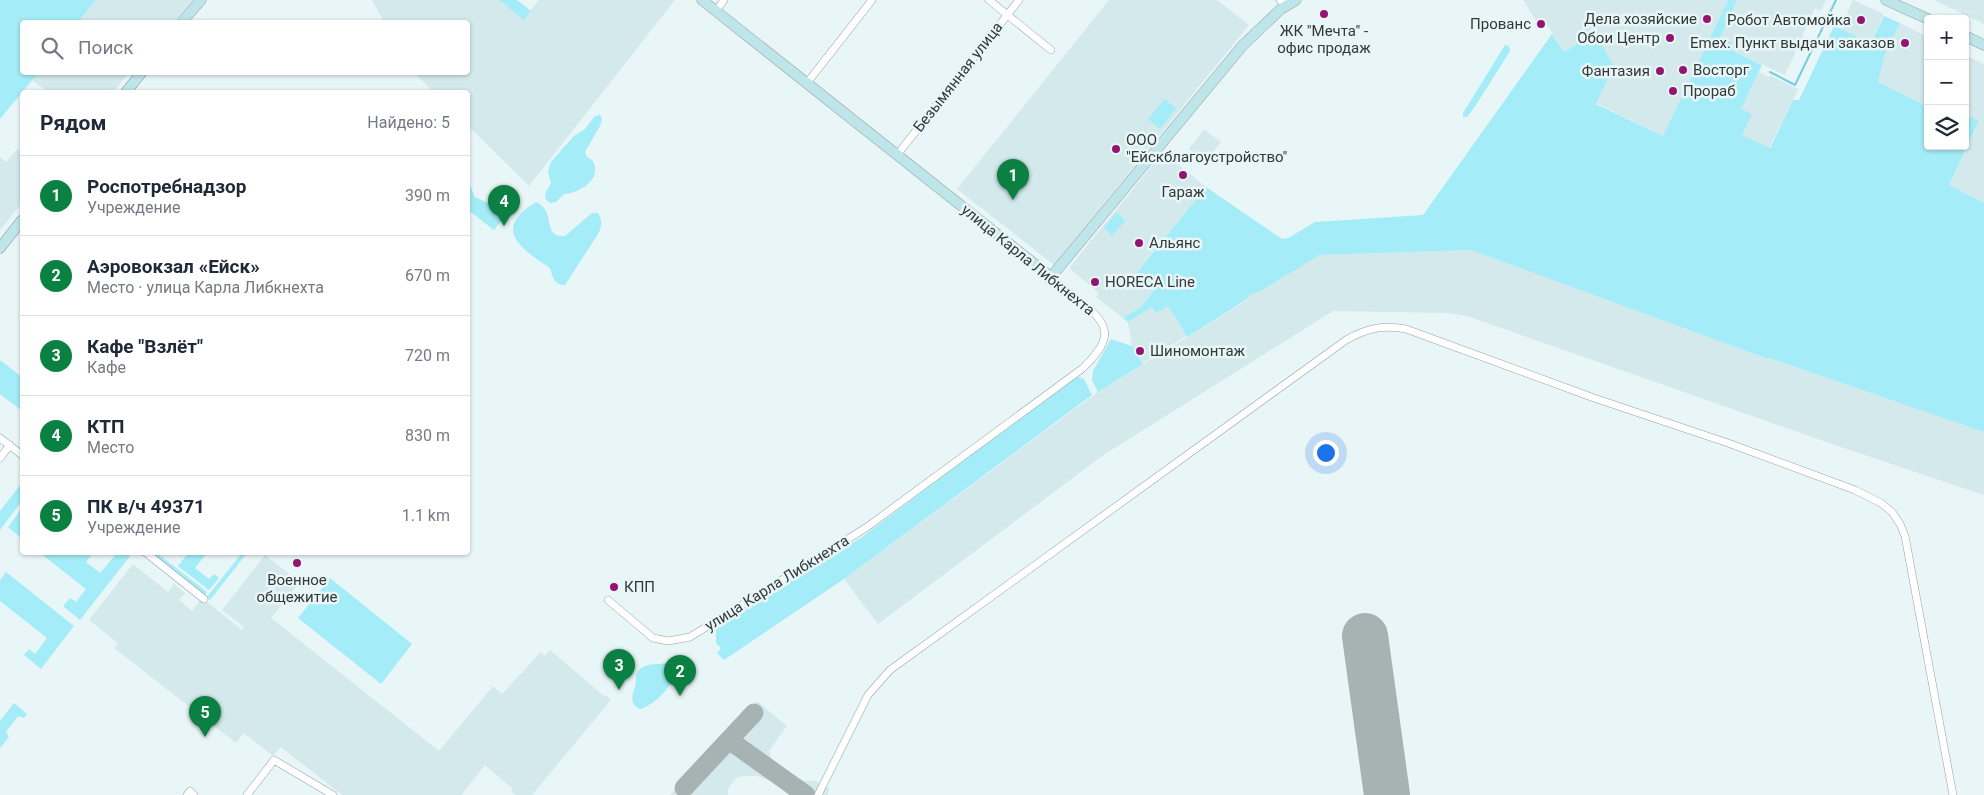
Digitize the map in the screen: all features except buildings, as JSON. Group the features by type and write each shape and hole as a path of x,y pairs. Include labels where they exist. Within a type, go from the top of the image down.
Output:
{"street":[{"path":"184,20 201,0"},
{"name":"улица Карла Либкнехта","path":"608,600 643,631 656,639 674,640 690,637 867,527 1088,363 1099,351 1103,342 1102,321 1098,316 702,0"},
{"path":"716,11 724,0"},
{"path":"807,83 872,0"},
{"path":"989,0 1051,50"},
{"name":"Безымянная улица","path":"897,155 1019,0"},
{"path":"1051,277 1242,45 1283,2 1296,0"},
{"path":"1886,0 1924,17"},
{"path":"1969,38 1984,45"},
{"path":"128,90 140,75"},
{"path":"0,248 20,223"},
{"path":"818,795 868,695 890,670 1346,340 1365,330 1383,327 1412,332 1585,395 1728,442 1856,490 1886,507 1896,517 1905,536 1952,795"},
{"path":"0,438 20,454"},
{"path":"0,458 10,445"},
{"path":"149,555 204,599"},
{"path":"247,795 274,760 333,795"},
{"path":"187,795 190,791 194,795"}],"shaded area":[{"path":"0,0 96,0 80,20 20,20 20,75 36,75 24,90 20,90 20,95 0,119"},
{"path":"96,0 193,0 176,20 80,20"},
{"path":"372,0 499,0 524,19 539,0 675,0 529,186 470,128 470,90 432,90 416,75 470,75 470,20 383,20"},
{"path":"499,0 517,0 531,11 524,20"},
{"path":"1109,0 1217,0 1249,25 1054,265 957,189"},
{"path":"1523,0 1728,0 1663,136 1596,103 1614,66 1595,33 1564,52 1546,23 1540,27"},
{"path":"1728,0 1737,0 1720,38 1732,43 1729,49 1762,65 1741,109 1752,114 1742,135 1770,148 1793,100 1799,100 1834,26 1871,43 1884,16 1900,23 1885,54 1878,82 1924,105 1924,150 1965,150 1949,185 1984,203 1984,432 1768,359 1471,250 1320,255 1257,293 1248,296 1249,298 1187,337 1168,306 1156,313 1152,307 1128,322 1123,318 1141,307 1156,288 1137,272 1206,187 1282,239 1288,238 1315,222 1423,215 1552,34 1564,52 1595,33 1614,66 1596,104 1663,136"},
{"path":"1737,0 1826,0 1821,11 1815,8 1802,36 1804,37 1802,43 1800,42 1785,75 1729,49 1731,43 1720,38"},
{"path":"1853,0 1884,14 1871,43 1840,29"},
{"path":"1934,0 1984,0 1984,24 1969,17 1969,15"},
{"path":"1900,23 1924,35 1924,105 1878,82 1885,54"},
{"path":"1505,45 1509,46 1510,51 1476,105 1467,117 1463,117 1463,113"},
{"path":"1969,57 1984,64 1984,203 1949,185 1966,150 1969,150 1969,143 1979,122 1969,116"},
{"path":"1759,72 1769,77 1770,75 1798,89 1769,148 1742,135 1741,109"},
{"path":"36,75 127,75 115,90 45,90 32,80"},
{"path":"1165,99 1176,109 1160,129 1148,119"},
{"path":"600,115 602,119 600,126 585,152 594,164 594,176 583,188 564,194 556,202 550,203 546,200 545,194 551,183 548,172 551,162 574,136 584,130 595,116"},
{"path":"1969,116 1979,121 1969,142"},
{"path":"1204,129 1221,142 1205,162 1189,149"},
{"path":"17,149 20,151 20,205 0,230 0,157 6,162"},
{"path":"1163,152 1206,187 1137,271 1156,288 1141,307 1123,318 1096,297 1099,293 1069,268"},
{"path":"470,186 475,197 497,207 504,217 494,230 470,212"},
{"path":"536,202 546,211 553,233 558,235 565,236 592,213 598,213 601,219 598,234 565,285 558,284 553,278 550,268 529,253 515,238 513,230 515,221 522,212"},
{"path":"1116,213 1125,221 1112,236 1104,228"},
{"path":"1471,250 1768,359 1984,432 1984,495 1829,443 1467,316 1445,313 1333,311 1102,456 878,624 844,579 1098,392 1249,299 1248,296 1256,291 1257,293 1320,255"},
{"path":"1168,306 1186,336 1143,363 1132,346 1128,322 1152,307"},
{"path":"1111,339 1132,346 1143,364 1098,392 1092,380 1093,371"},
{"path":"0,360 20,375 20,409 0,394"},
{"path":"1079,377 1084,379 1092,395 844,579 724,660 717,653 721,648 716,643 716,626 862,537 1073,378"},
{"path":"20,485 20,504 0,530 0,511"},
{"path":"20,511 20,537 8,527"},
{"path":"43,555 91,555 86,562 100,573 115,555 130,556 80,620 63,606 70,598 76,602 86,589"},
{"path":"154,555 160,555 207,592 205,595"},
{"path":"187,555 205,555 195,568 209,579 214,574 219,578 209,590 178,566"},
{"path":"240,555 245,555 210,600 206,598"},
{"path":"265,555 300,582 271,618 439,751 493,686 502,694 541,652 545,656 550,650 611,700 532,795 516,795 511,791 513,789 485,765 461,795 342,795 281,747 273,756 244,733 236,743 114,648 118,643 89,620 133,564 168,592 174,584 185,593 179,600 192,611 202,598 242,630 244,627 222,610"},
{"path":"6,572 74,626 41,669 24,655 29,649 35,654 47,638 0,601 0,580"},
{"path":"330,578 412,644 381,684 298,618"},
{"path":"666,663 674,673 670,685 652,703 641,709 637,707 633,703 632,697 638,671 649,665"},
{"path":"757,701 787,726 769,751 773,765 782,774 794,780 816,781 829,788 828,795 789,795 782,787 772,781 757,776 746,776 738,777 734,781 728,789 728,795 670,795"},
{"path":"14,703 27,714 24,718 18,716 6,732 9,737 0,748 0,721"}],"waterway":[{"path":"1770,72 1795,85 1836,0"}],"taxiway":[{"path":"684,788 754,713"},
{"path":"729,740 806,795"}],"runway":[{"path":"1365,636 1387,795"}],"place":[{"name":"ЖК \"Мечта\" - офис продаж","path":"1324,14"},
{"name":"Дела хозяйские","path":"1707,19"},
{"name":"Робот Автомойка","path":"1861,20"},
{"name":"Прованс","path":"1541,24"},
{"name":"Обои Центр","path":"1670,38"},
{"name":"Emex. Пункт выдачи заказов","path":"1905,43"},
{"name":"Восторг","path":"1683,70"},
{"name":"Фантазия","path":"1660,71"},
{"name":"Прораб","path":"1673,91"},
{"name":"ООО \"Ейскблагоустройство\"","path":"1116,149"},
{"name":"Гараж","path":"1183,175"},
{"name":"Роспотребнадзор","path":"1013,200"},
{"name":"КТП","path":"504,226"},
{"name":"Альянс","path":"1139,243"},
{"name":"HORECA Line","path":"1095,282"},
{"name":"Шиномонтаж","path":"1140,351"},
{"name":"Военное общежитие","path":"297,563"},
{"name":"КПП","path":"614,587"},
{"name":"Кафе \"Взлёт\"","path":"619,690"},
{"name":"Аэровокзал «Ейск»","path":"680,696"},
{"name":"ПК в/ч 49371","path":"205,737"}]}
